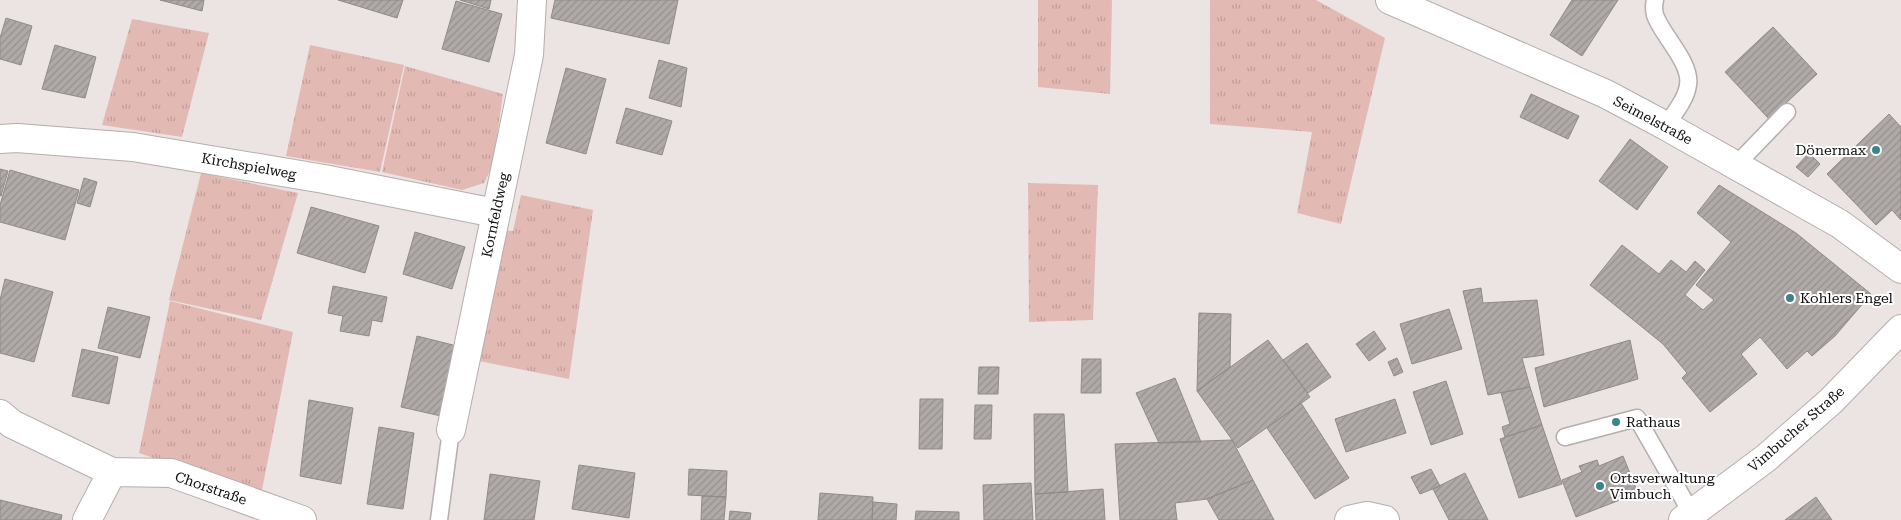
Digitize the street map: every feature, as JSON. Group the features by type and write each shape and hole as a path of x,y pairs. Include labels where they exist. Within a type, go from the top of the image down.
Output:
{"street":[{"name":"Kornfeldweg","path":"451,430 529,55 532,0"},
{"name":"Seimelstraße","path":"1390,0 1606,94 1840,224 1901,269"},
{"name":"Kirchspielweg","path":"0,139 17,138 133,146 324,179 495,214"},
{"name":"Vimbucher Straße","path":"1688,517 1766,458 1831,401 1901,329"},
{"path":"0,414 12,424 112,472 87,520"},
{"name":"Chorstraße","path":"112,472 172,473 302,520"},
{"path":"1349,520 1367,516 1385,520"}],"lane":[{"path":"1654,0 1655,16 1677,51 1686,69 1689,83 1684,98 1666,126"},
{"path":"1735,166 1788,112"},
{"path":"1565,437 1636,418 1688,517"},
{"path":"439,520 451,430"}],"green space":[{"path":"1038,0 1112,0 1110,94 1038,87"},
{"path":"1210,0 1316,0 1385,38 1341,224 1297,213 1312,132 1210,124"},
{"path":"132,19 209,33 182,137 102,125"},
{"path":"310,45 404,65 380,172 286,156"},
{"path":"405,66 503,94 493,165 484,183 462,190 382,172"},
{"path":"201,173 298,193 261,320 169,300"},
{"path":"1028,183 1098,185 1093,320 1029,322"},
{"path":"521,195 593,210 569,379 479,361 499,230 513,231"},
{"path":"170,301 293,332 261,495 139,453"}],"building":[{"path":"160,0 204,0 202,11"},
{"path":"338,0 403,0 397,18"},
{"path":"460,0 491,0 489,9"},
{"path":"555,0 678,0 669,44 551,18"},
{"path":"1572,0 1618,0 1582,56 1550,35"},
{"path":"456,1 502,14 489,62 442,49"},
{"path":"6,18 32,26 21,65 0,59 0,38"},
{"path":"1773,27 1817,74 1769,119 1725,72"},
{"path":"55,45 96,57 85,98 42,89"},
{"path":"659,60 687,68 681,107 649,98"},
{"path":"566,68 606,79 586,154 546,143"},
{"path":"1531,94 1579,116 1568,139 1520,117"},
{"path":"626,108 672,121 662,155 616,143"},
{"name":"Dönermax","path":"1889,114 1901,127 1901,220 1892,210 1876,225 1827,174"},
{"path":"1630,139 1668,167 1637,210 1599,181"},
{"path":"1809,153 1820,164 1808,177 1796,167"},
{"path":"0,169 8,171 1,196 0,196"},
{"path":"10,170 79,190 65,240 0,222 0,205"},
{"path":"84,178 97,182 90,207 77,203"},
{"name":"Kohlers Engel","path":"1719,185 1796,233 1871,294 1835,336 1812,356 1807,351 1787,369 1760,337 1741,354 1757,374 1710,412 1682,378 1687,373 1663,344 1590,285 1622,245 1659,274 1671,260 1686,272 1695,261 1705,270 1685,295 1703,310 1714,300 1696,285 1731,242 1697,213"},
{"path":"311,207 379,226 365,273 297,253"},
{"path":"415,232 465,247 452,289 403,274"},
{"path":"5,279 53,292 34,362 0,353 0,300"},
{"path":"333,286 387,297 382,322 372,320 369,336 340,331 343,316 328,313"},
{"path":"1481,288 1483,303 1537,300 1544,355 1522,358 1530,387 1488,395 1463,291"},
{"path":"108,307 150,317 140,358 98,348"},
{"path":"1449,309 1462,349 1412,364 1400,324"},
{"path":"1199,313 1231,314 1230,367 1197,391"},
{"path":"1374,331 1386,349 1369,361 1356,344"},
{"path":"417,336 457,346 441,416 401,407"},
{"path":"1268,340 1310,397 1238,448 1197,391"},
{"path":"1630,340 1638,379 1544,407 1535,368"},
{"path":"1307,343 1331,377 1308,393 1283,360"},
{"path":"82,349 118,357 109,404 72,396"},
{"path":"1397,358 1403,372 1394,376 1388,362"},
{"path":"1082,359 1101,359 1101,393 1081,393"},
{"path":"979,367 999,367 998,394 978,394"},
{"path":"1175,378 1201,442 1159,443 1136,393"},
{"path":"1446,381 1463,434 1431,445 1413,392"},
{"path":"1530,387 1542,425 1505,437 1502,427 1510,424 1501,393"},
{"path":"920,399 943,399 942,449 919,449"},
{"path":"1395,399 1406,433 1346,452 1335,419"},
{"path":"309,400 353,408 341,484 300,476"},
{"path":"1301,403 1349,478 1315,499 1267,428"},
{"path":"975,405 992,405 991,439 974,439"},
{"path":"1034,414 1064,414 1068,492 1035,494"},
{"path":"1542,425 1562,484 1519,498 1500,439"},
{"path":"379,427 414,433 403,509 367,504"},
{"path":"1232,440 1253,480 1207,499 1175,503 1177,520 1120,520 1115,444"},
{"name":"Ortsverwaltung Vimbuch","path":"1623,456 1638,493 1576,517 1562,480 1582,472 1579,466 1597,460 1599,466"},
{"path":"579,465 635,473 629,518 572,509"},
{"path":"689,469 727,471 726,497 688,495"},
{"path":"1431,469 1440,486 1420,494 1411,477"},
{"path":"1465,473 1488,520 1449,520 1433,489"},
{"path":"490,474 540,481 534,520 484,520"},
{"path":"1253,480 1274,520 1219,520 1207,499"},
{"path":"1031,483 1033,520 984,520 983,485"},
{"path":"1103,489 1105,520 1036,520 1035,494"},
{"path":"820,493 873,497 872,520 818,520"},
{"path":"702,496 726,497 724,520 701,520"},
{"path":"1816,497 1832,520 1785,520"},
{"path":"0,500 62,515 61,520 0,520"},
{"path":"873,502 897,504 896,520 872,520"},
{"path":"730,511 751,513 750,520 729,520"},
{"path":"916,511 959,512 959,520 915,520"}],"place":[{"name":"Dönermax","path":"1876,150"},
{"name":"Kohlers Engel","path":"1790,298"},
{"name":"Rathaus","path":"1616,422"},
{"name":"Ortsverwaltung Vimbuch","path":"1600,486"}]}
